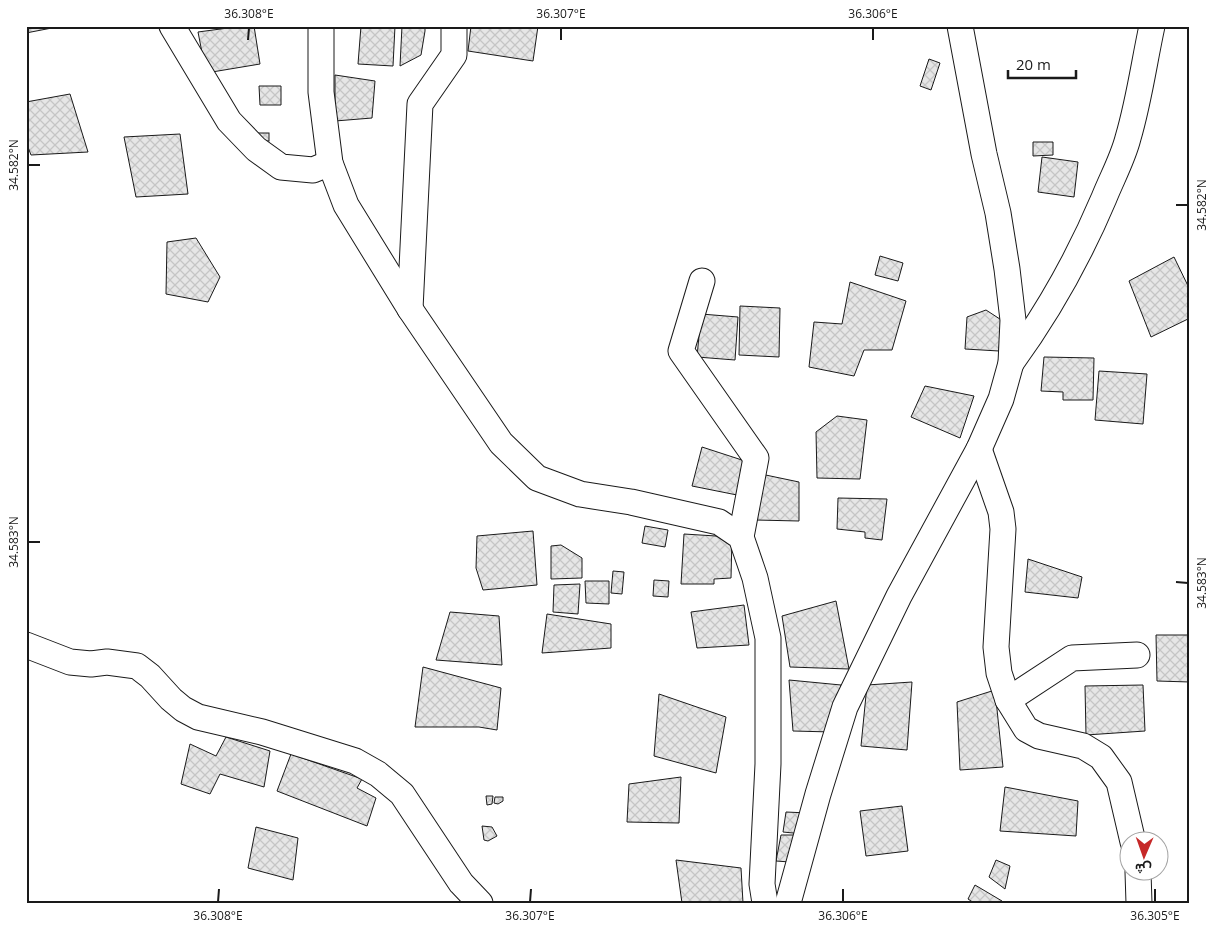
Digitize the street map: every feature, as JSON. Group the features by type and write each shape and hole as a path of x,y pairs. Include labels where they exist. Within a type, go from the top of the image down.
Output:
{"street":[{"path":"172,26 229,121 256,150 281,167 313,170 330,163"},
{"path":"321,26 321,92 330,163 346,205 410,309 501,443 536,478 580,494 631,502 719,522 740,537"},
{"path":"410,309 420,104 454,55 454,26"},
{"path":"788,903 818,794 845,707 899,596 979,449 1001,399 1011,363 1013,320 1007,269 998,213 984,154 960,26"},
{"path":"1011,363 1035,331 1063,284 1090,232 1128,140 1139,97 1152,26"},
{"path":"702,281 681,351 756,458 740,537 755,578 768,638 768,764 762,884 764,903"},
{"path":"979,449 1001,512 1003,529 996,647 999,672 1008,700 1026,728 1040,736 1083,746 1101,757 1119,782 1131,832"},
{"path":"26,646 70,662 91,664 108,662 137,666 150,676 171,699 183,709 198,717 262,732 355,761 378,774 402,794 461,883 480,903"},
{"path":"1008,700 1072,658 1137,656"},
{"path":"1138,882 1138,903"}],"building":[{"path":"26,26 62,26 26,33"},
{"path":"254,26 260,64 206,73 198,32"},
{"path":"361,26 395,26 393,66 358,64"},
{"path":"402,26 425,26 425,31 421,55 400,66"},
{"path":"471,26 538,26 533,61 468,51"},
{"path":"929,59 940,63 931,90 920,86"},
{"path":"335,75 375,81 372,118 335,121"},
{"path":"259,86 281,86 281,105 260,105"},
{"path":"70,94 88,152 31,155 26,142 26,102"},
{"path":"258,133 269,133 269,141 258,141"},
{"path":"180,134 188,194 136,197 124,137"},
{"path":"1033,142 1053,142 1053,155 1033,156"},
{"path":"1042,157 1078,162 1074,197 1038,192"},
{"path":"196,238 220,277 208,302 166,294 167,242"},
{"path":"880,256 903,263 898,281 875,275"},
{"path":"1174,257 1190,290 1190,318 1151,337 1129,281"},
{"path":"850,282 906,301 892,350 864,350 854,376 809,367 814,322 842,324"},
{"path":"740,306 780,308 779,357 739,355"},
{"path":"986,310 1006,323 1005,336 1000,336 999,351 965,349 967,317"},
{"path":"701,314 738,317 735,360 697,357"},
{"path":"1044,357 1094,358 1093,400 1063,400 1063,392 1041,391"},
{"path":"1099,371 1147,374 1143,424 1095,420"},
{"path":"925,386 974,396 960,438 911,417"},
{"path":"837,416 867,420 860,479 817,478 816,432"},
{"path":"702,447 745,461 737,495 692,486"},
{"path":"756,473 799,482 799,521 755,520"},
{"path":"838,498 887,499 882,540 865,538 865,532 837,529"},
{"path":"645,526 668,530 665,547 642,543"},
{"path":"533,531 537,585 483,590 476,568 477,536"},
{"path":"684,534 732,537 731,578 714,579 714,584 681,584"},
{"path":"561,545 582,558 582,578 551,579 551,546"},
{"path":"1028,559 1082,577 1078,598 1025,592"},
{"path":"613,571 624,572 622,594 611,593"},
{"path":"654,580 669,581 668,597 653,596"},
{"path":"585,581 609,581 609,604 586,603"},
{"path":"580,584 578,614 553,612 554,585"},
{"path":"836,601 849,669 790,667 782,616"},
{"path":"744,605 749,645 697,648 691,612"},
{"path":"450,612 499,616 502,665 436,660"},
{"path":"547,614 611,624 611,648 542,653"},
{"path":"1156,635 1190,635 1190,682 1157,681"},
{"path":"423,667 501,688 497,730 479,727 415,727"},
{"path":"789,680 841,685 832,732 793,731"},
{"path":"912,682 907,750 861,746 867,685"},
{"path":"1143,685 1145,731 1086,735 1085,686"},
{"path":"995,690 1003,767 960,770 957,702"},
{"path":"659,694 726,717 716,773 654,756"},
{"path":"226,737 270,751 264,787 220,774 210,794 181,784 190,744 216,756"},
{"path":"291,754 362,779 357,788 376,798 367,826 277,791"},
{"path":"681,777 679,823 627,822 629,784"},
{"path":"1005,787 1078,801 1076,836 1000,831"},
{"path":"486,796 493,796 492,804 487,805"},
{"path":"495,797 503,797 503,801 498,804 494,803"},
{"path":"902,806 908,851 866,856 860,811"},
{"path":"786,812 808,813 803,834 783,832"},
{"path":"482,826 492,827 497,836 488,841 484,840"},
{"path":"256,827 298,838 293,880 248,868"},
{"path":"781,835 797,835 790,862 776,861"},
{"path":"676,860 741,868 743,903 682,903"},
{"path":"996,860 1010,866 1005,889 989,877"},
{"path":"975,885 1002,901 1001,903 974,903 968,899"}]}
